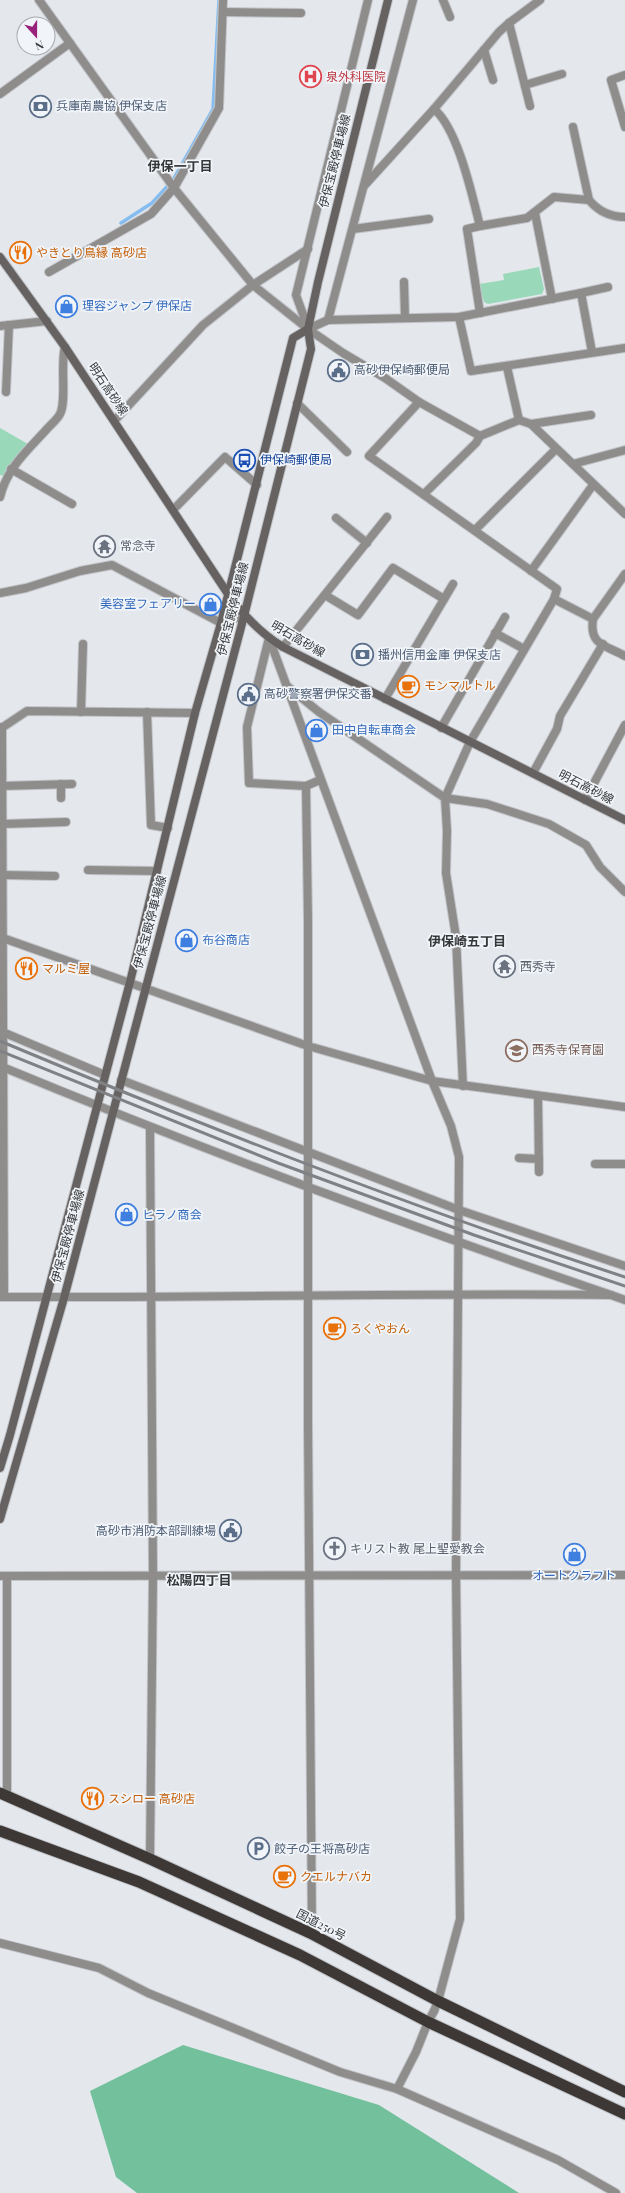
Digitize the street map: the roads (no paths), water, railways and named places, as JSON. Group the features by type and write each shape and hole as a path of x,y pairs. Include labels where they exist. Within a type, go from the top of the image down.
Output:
{"highway":[{"name":"国道250号","path":"3,1794 150,1859 312,1935 436,2006 625,2092"},
{"path":"0,1831 139,1882 300,1955 428,2022 625,2114"}],"main road":[{"name":"伊保宝殿停車場線","path":"0,1519 64,1298 144,988 244,616 311,350 308,329 372,60 388,0"},
{"name":"明石高砂線","path":"0,257 66,347 228,594 244,616 269,638 284,647 441,728 625,820"},
{"name":"伊保宝殿停車場線","path":"0,1468 12,1428 45,1298 130,982 195,712 221,623 293,338 308,329"}],"street":[{"path":"39,0 174,188 253,285 308,329 385,378 418,402 480,436"},
{"path":"49,272 151,214 174,188 219,108 223,0"},
{"path":"308,329 296,295 368,0"},
{"path":"328,320 413,0"},
{"path":"443,0 450,17"},
{"path":"362,188 434,109 509,23 540,0"},
{"path":"223,12 301,13"},
{"path":"509,23 530,106"},
{"path":"0,94 70,43"},
{"path":"484,50 493,80"},
{"path":"525,85 562,74"},
{"path":"625,74 611,80 625,127"},
{"path":"434,109 439,114 455,143 466,174 480,226"},
{"path":"573,127 589,200 595,207 609,216 625,217"},
{"path":"480,313 467,230 480,226 527,218 554,197 589,200"},
{"path":"535,213 552,299"},
{"path":"352,228 429,219"},
{"path":"115,420 203,324 253,285 308,249"},
{"path":"404,282 405,318"},
{"path":"308,329 328,320 459,317 608,287"},
{"path":"581,293 592,352"},
{"path":"459,317 471,371 507,367 592,352 625,348"},
{"path":"0,326 47,321"},
{"path":"6,392 9,325"},
{"path":"0,497 2,480 61,413 64,373 63,354 66,347"},
{"path":"507,367 519,420"},
{"path":"418,402 369,456 475,530 482,538 557,589 554,599 470,742 445,798 447,831 446,873 456,937 463,1086"},
{"path":"297,403 347,452"},
{"path":"531,424 591,415"},
{"path":"424,494 476,443 480,436 519,420 531,424 573,464 592,485 625,514"},
{"path":"475,530 556,449"},
{"path":"573,464 625,450"},
{"path":"173,510 225,457 257,485"},
{"path":"12,469 72,504"},
{"path":"531,570 592,485"},
{"path":"284,647 387,517"},
{"path":"336,518 367,543"},
{"path":"0,593 26,588 80,571 112,565 221,623 244,616"},
{"path":"325,595 358,615 393,568 444,599"},
{"path":"625,574 593,619 591,631 595,640 625,656"},
{"path":"385,699 453,584"},
{"path":"554,599 593,619"},
{"path":"441,728 505,617"},
{"path":"495,633 524,649"},
{"path":"269,638 432,1081 451,1126 458,1153 456,1575 460,1919 436,2006 416,2052 397,2090"},
{"path":"269,638 247,727 249,783 306,786 320,780"},
{"path":"81,712 83,644"},
{"path":"533,773 557,729 560,716 603,644"},
{"path":"287,686 319,712 445,798 487,804 549,824 586,845 600,867 625,892"},
{"path":"195,712 27,711 1,728 3,824 2,1297 152,1299 458,1294 611,1295"},
{"path":"147,712 150,825 168,828"},
{"path":"585,800 625,725"},
{"path":"61,784 61,798"},
{"path":"2,786 72,784"},
{"path":"306,786 308,921 307,1153 311,1575 312,1935"},
{"path":"3,824 66,822"},
{"path":"88,870 157,871"},
{"path":"3,875 55,876"},
{"path":"2,937 308,1046 432,1081 625,1107"},
{"path":"2,1032 105,1075"},
{"path":"2,1067 112,1113 308,1187 458,1243 625,1300"},
{"path":"121,1080 458,1210 625,1266"},
{"path":"538,1096 539,1172"},
{"path":"150,1127 153,1575 150,1859"},
{"path":"519,1158 539,1158"},
{"path":"595,1164 625,1164"},
{"path":"3,1794 4,1576 625,1575"},
{"path":"0,1943 99,1968 148,1993 333,2069 397,2090 558,2160 616,2193"}],"waterway":[{"path":"121,223 152,203 173,180 213,109 219,0"}],"railway":[{"path":"0,1041 232,1135 388,1195 546,1251 625,1277"},
{"path":"0,1051 278,1163 474,1235 625,1286"}],"place":[{"name":"泉外科医院","path":"311,77"},
{"name":"兵庫南農協 伊保支店","path":"41,106"},
{"name":"やきとり鳥縁 高砂店","path":"21,253"},
{"name":"理容ジャンプ 伊保店","path":"66,306"},
{"name":"高砂伊保崎郵便局","path":"339,370"},
{"name":"伊保崎郵便局","path":"245,460"},
{"name":"常念寺","path":"104,546"},
{"name":"美容室フェアリー","path":"211,604"},
{"name":"播州信用金庫 伊保支店","path":"363,655"},
{"name":"モンマルトル","path":"408,686"},
{"name":"高砂警察署伊保交番","path":"248,694"},
{"name":"田中自転車商会","path":"316,730"},
{"name":"布谷商店","path":"187,940"},
{"name":"西秀寺","path":"504,967"},
{"name":"マルミ屋","path":"26,969"},
{"name":"西秀寺保育園","path":"516,1050"},
{"name":"ヒラノ商会","path":"126,1215"},
{"name":"ろくやおん","path":"334,1329"},
{"name":"高砂市消防本部訓練場","path":"231,1531"},
{"name":"キリスト教 尾上聖愛教会","path":"334,1549"},
{"name":"オートクラフト","path":"574,1555"},
{"name":"スシロー 高砂店","path":"92,1799"},
{"name":"餃子の王将高砂店","path":"258,1849"},
{"name":"クエルナバカ","path":"284,1877"}],"district":[{"name":"伊保一丁目","path":"180,166"},
{"name":"伊保崎五丁目","path":"467,941"},
{"name":"松陽四丁目","path":"199,1580"}]}
